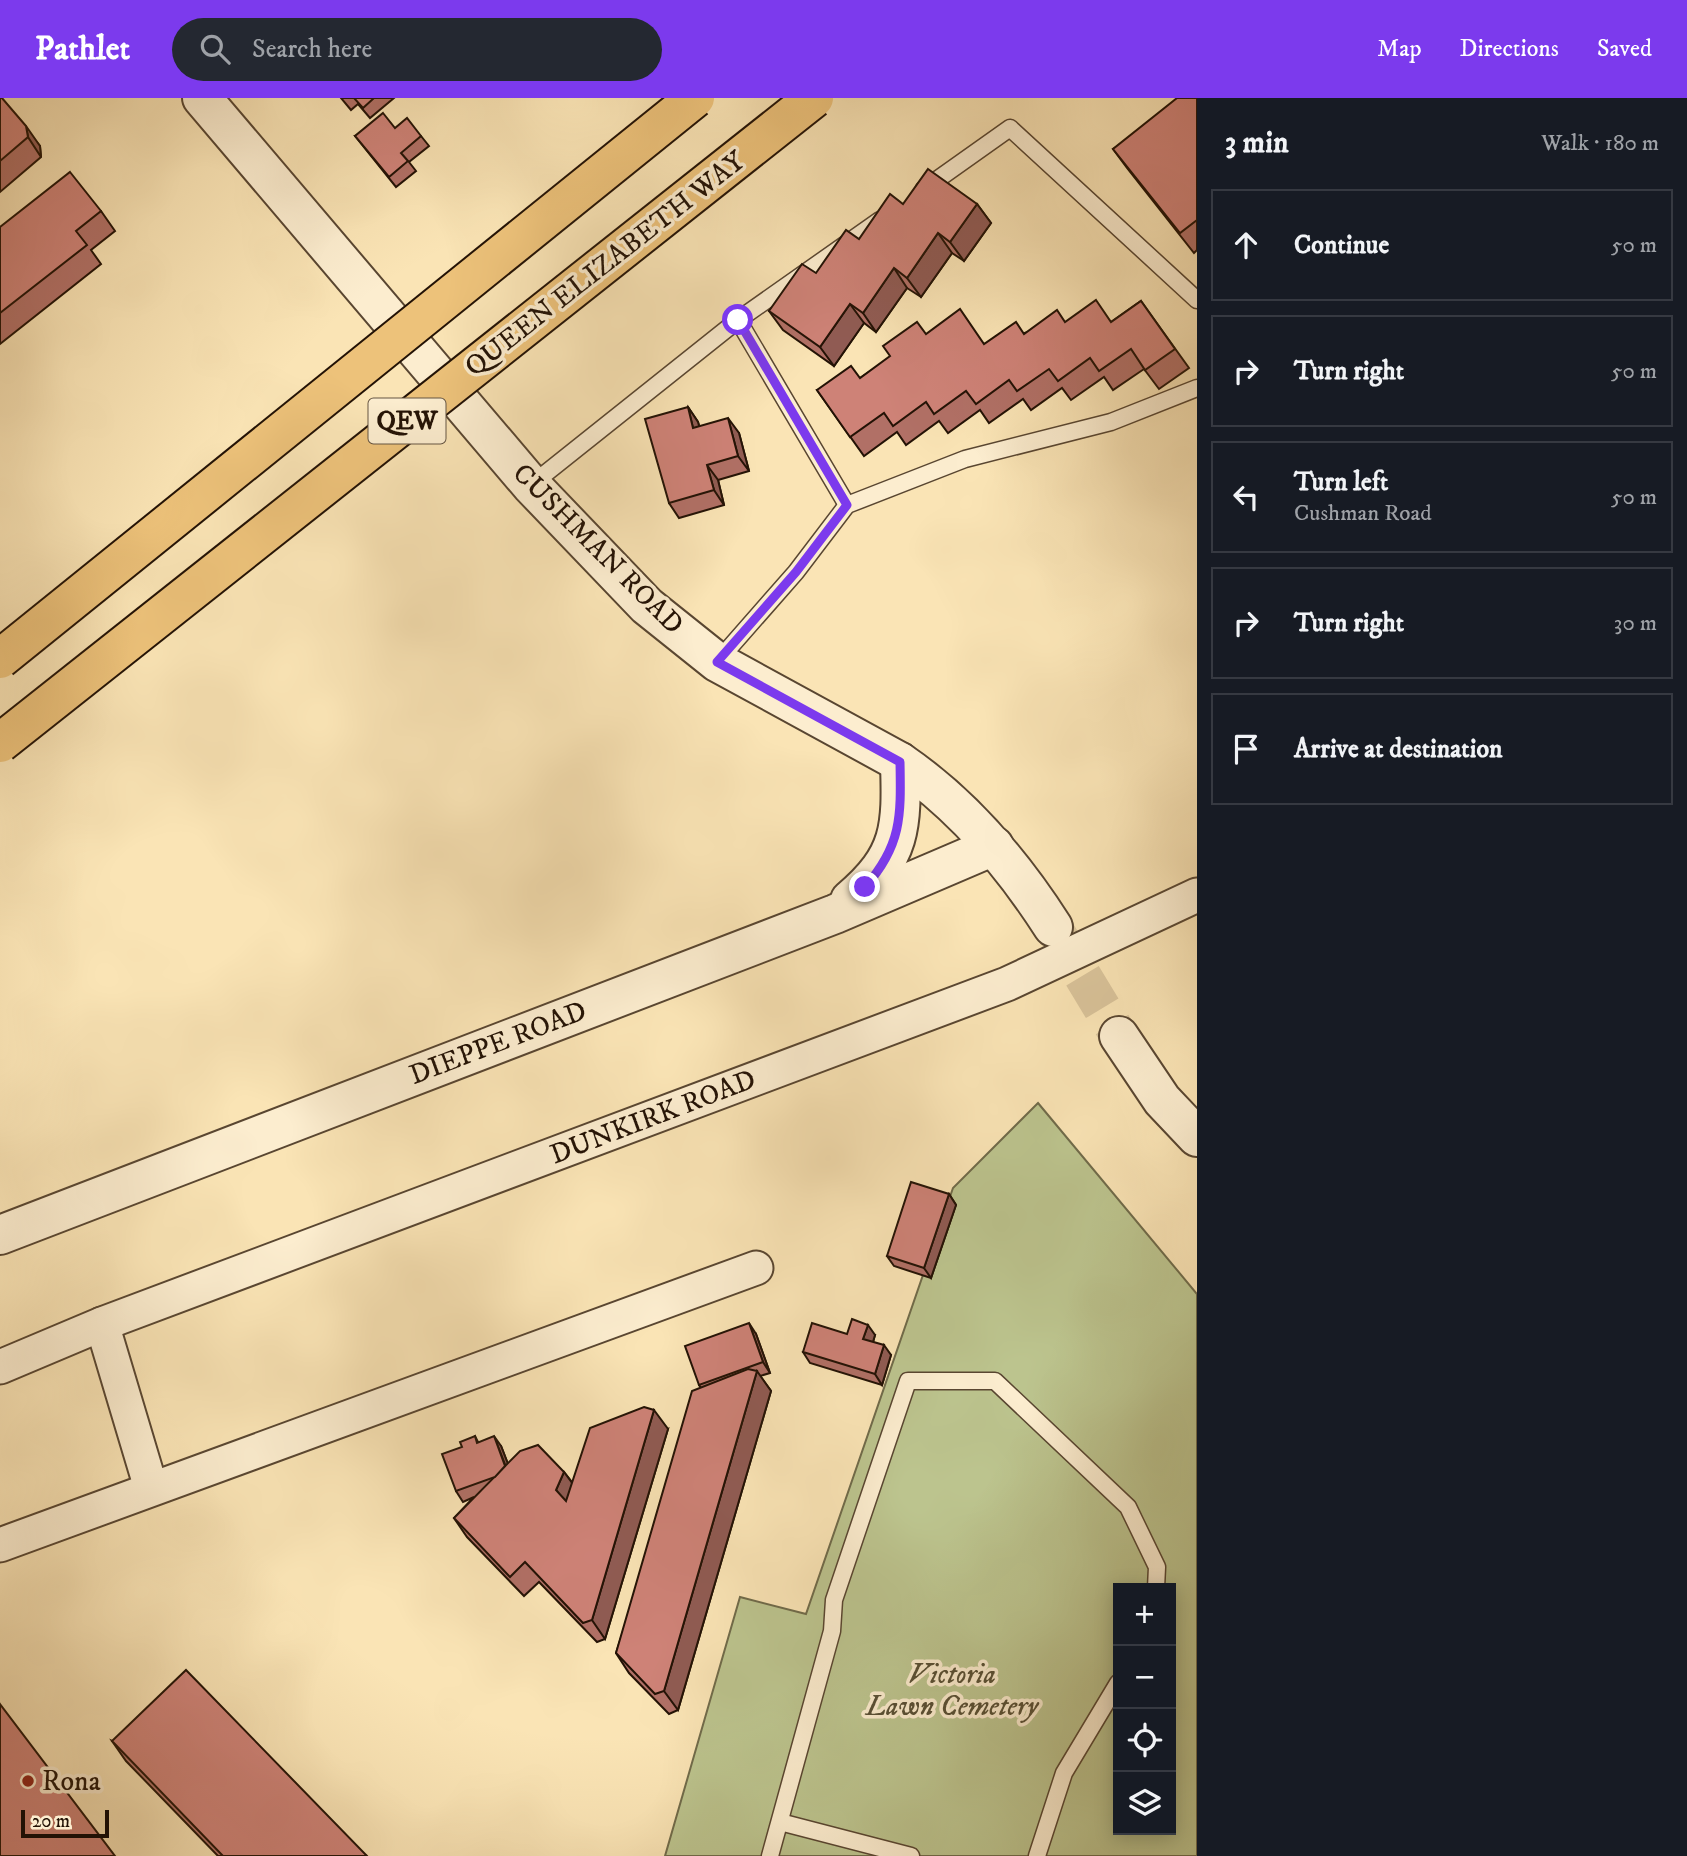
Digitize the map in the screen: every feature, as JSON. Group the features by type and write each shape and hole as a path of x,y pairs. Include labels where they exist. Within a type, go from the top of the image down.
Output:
{"highway":[{"name":"QEW","path":"0,659 695,98"},
{"name":"QUEEN ELIZABETH WAY","path":"0,743 814,98"}],"street":[{"name":"CUSHMAN ROAD","path":"202,98 531,485 648,606 717,662 900,762 951,803 994,846 1017,873 1053,927"},
{"path":"835,914 885,864 895,843 901,808 900,762"},
{"name":"DIEPPE ROAD","path":"0,1235 835,914 994,846"},
{"name":"DUNKIRK ROAD","path":"0,1367 102,1324 1007,984 1197,895"},
{"path":"1119,1036 1162,1100 1197,1137"},
{"path":"0,1545 756,1268"},
{"path":"102,1324 151,1488"}],"lane":[{"path":"531,485 738,320 1010,128 1197,300"},
{"path":"738,320 847,505"},
{"path":"717,662 796,572 847,505 965,459 1111,422 1197,388"},
{"path":"770,1856 832,1631 834,1600 908,1381 995,1381 1128,1507 1157,1567 1156,1583"},
{"path":"1037,1856 1064,1773 1113,1691"},
{"path":"780,1822 911,1856"}],"green space":[{"name":"Victoria Lawn Cemetery","path":"1038,1103 1197,1294 1197,1856 665,1856 740,1597 806,1614 953,1188"}],"building":[{"path":"0,98 26,126 28,137 0,161"},
{"path":"354,98 374,98 363,108"},
{"path":"1177,98 1197,98 1197,220 1180,233 1113,149"},
{"path":"383,113 395,128 407,118 421,136 401,153 408,161 389,177 355,136"},
{"path":"928,169 977,204 950,242 938,233 907,278 894,268 863,313 850,304 820,347 769,311 802,264 816,273 846,230 859,239 890,194 903,204"},
{"path":"70,172 101,211 76,231 87,245 0,313 0,227"},
{"path":"1096,300 1111,322 1141,301 1175,349 1145,370 1131,349 1099,371 1090,358 1058,381 1049,369 1017,391 1009,380 976,404 966,391 934,414 926,402 893,426 884,413 850,437 817,390 851,366 860,378 890,356 883,346 917,322 926,334 960,309 984,344 1016,322 1024,334 1057,310 1065,322"},
{"path":"688,407 693,428 728,418 738,456 707,465 714,490 669,503 645,419"},
{"path":"911,1182 949,1194 924,1268 887,1256"},
{"path":"852,1319 868,1325 863,1339 884,1345 875,1374 803,1352 812,1323 847,1334"},
{"path":"749,1323 763,1362 699,1385 685,1346"},
{"path":"748,1369 757,1371 664,1691 655,1694 616,1653 692,1391"},
{"path":"644,1407 654,1410 592,1620 583,1623 525,1562 510,1577 454,1518 520,1451 538,1445 564,1472 556,1490 566,1501 590,1428"},
{"path":"475,1436 477,1443 494,1436 505,1466 495,1477 456,1491 442,1454 462,1447 460,1442"},
{"path":"186,1670 367,1856 223,1856 112,1741"},
{"name":"Rona","path":"0,1704 115,1856 0,1856"}],"tunnel":[{"path":"1053,927 1119,1036"}],"place":[{"name":"Rona","path":"28,1781"}],"route":[{"path":"738,320 847,505 796,572 717,662 900,762 901,808 895,843 885,864 865,887"}]}
